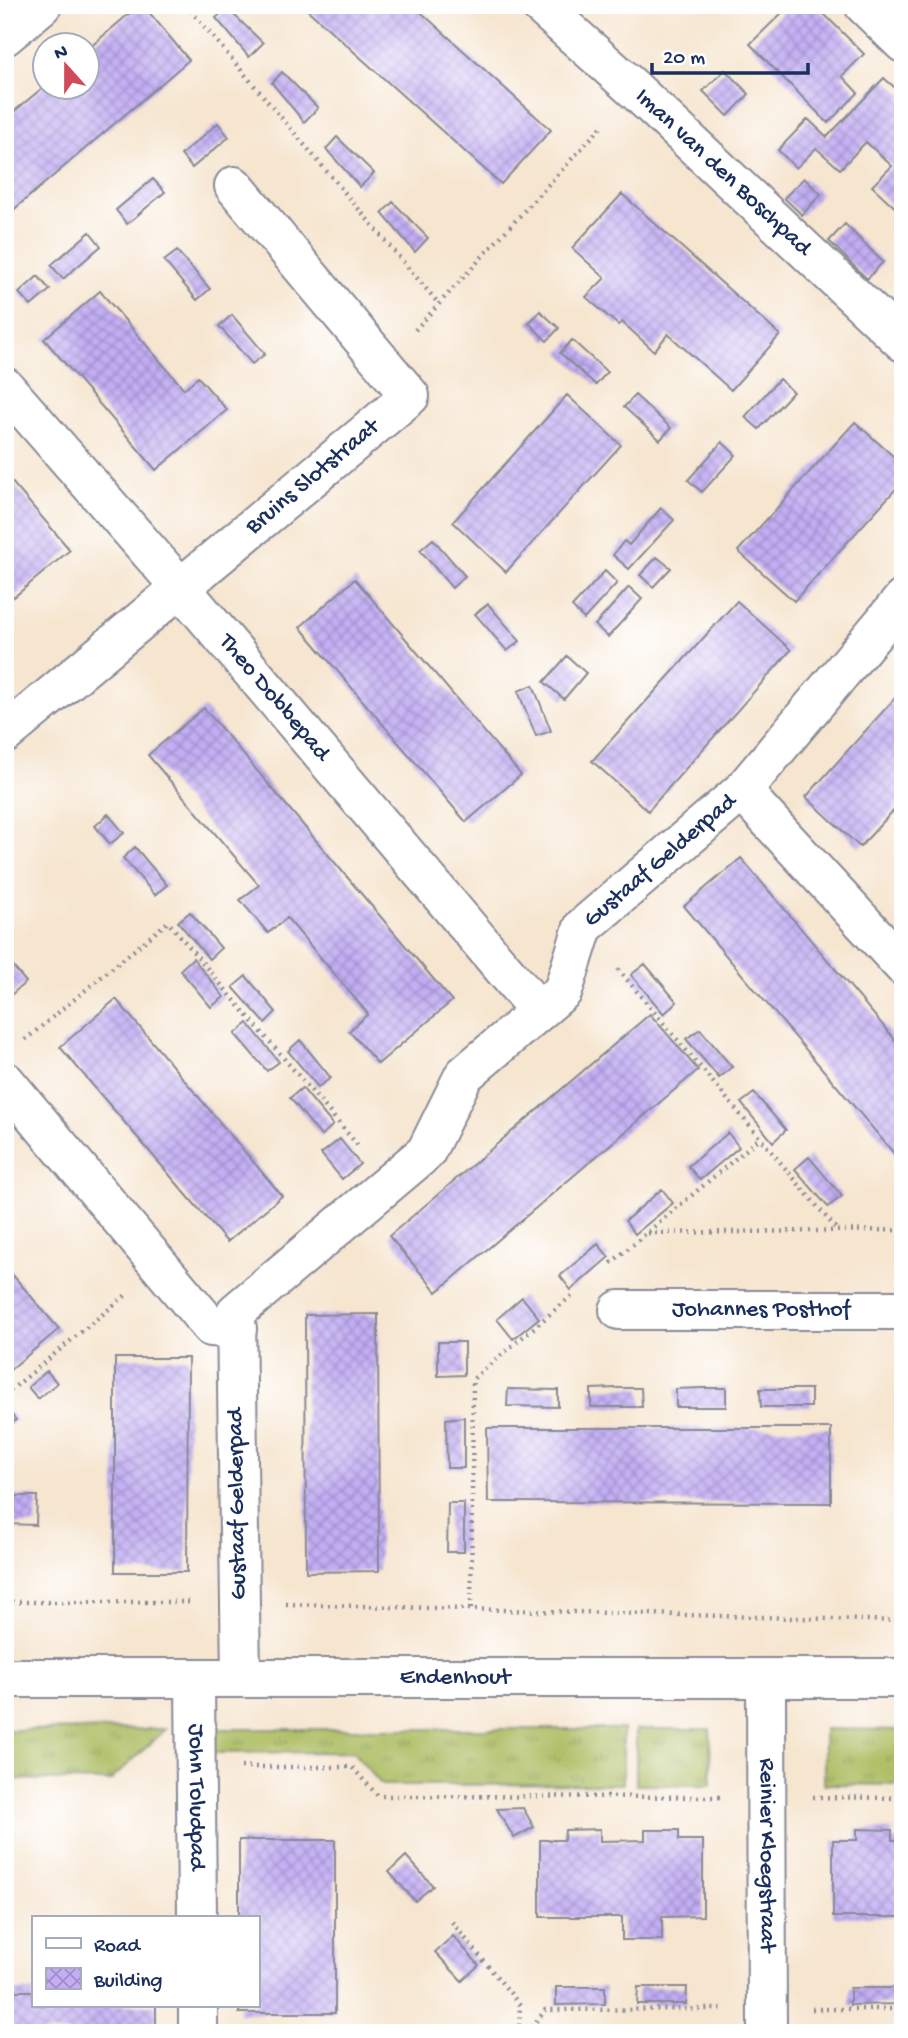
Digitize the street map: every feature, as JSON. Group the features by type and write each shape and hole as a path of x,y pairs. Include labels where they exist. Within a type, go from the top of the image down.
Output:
{"street":[{"path":"5,36 42,5"},
{"name":"Iman van den Boschpad","path":"540,5 635,90 903,342"},
{"path":"864,5 903,43"},
{"name":"Bruins Slotstraat","path":"5,734 410,396 234,186"},
{"name":"Theo Dobbepad","path":"5,387 181,588 539,1011"},
{"name":"Gustaaf Gelderpad","path":"241,1678 236,1312 426,1152 464,1075 563,991 583,927 741,791 903,599"},
{"path":"741,791 903,966"},
{"path":"10,1064 160,1266 211,1327 237,1329"},
{"name":"Johannes Posthof","path":"619,1310 903,1310"},
{"name":"Endenhout","path":"5,1678 903,1678"},
{"name":"John Toludpad","path":"195,1678 197,1916"},
{"name":"Reinier Kloegstraat","path":"766,1678 767,2021"},
{"path":"198,2007 198,2033"}],"path":[{"path":"186,5 439,304"},
{"path":"383,364 635,90"},
{"path":"10,1064 168,922 390,1183"},
{"path":"583,927 838,1231"},
{"path":"606,1268 760,1138"},
{"path":"647,1233 903,1230"},
{"path":"5,1395 160,1266"},
{"path":"471,1609 473,1379 586,1285"},
{"path":"5,1602 239,1602 903,1621"},
{"path":"196,1766 352,1767 378,1796 529,1798"},
{"path":"452,1922 520,2005 519,2033"},
{"path":"528,2033 545,2010 767,2021 903,2009"}],"green space":[{"path":"166,1729 110,1781 5,1779 5,1730"},
{"path":"214,1729 623,1729 623,1784 382,1785 353,1752 197,1753"},
{"path":"636,1729 710,1729 711,1785 636,1785"},
{"path":"824,1729 903,1730 903,1785 824,1784"}],"building":[{"path":"139,5 143,5 189,60 5,217 5,119 32,97 32,102 102,102 102,37"},
{"path":"302,5 413,5 551,130 501,184"},
{"path":"790,5 815,5 864,54 842,76 858,93 828,123 750,44"},
{"path":"227,8 263,43 249,57 216,18"},
{"path":"725,70 749,94 728,116 703,91"},
{"path":"282,72 318,108 304,122 272,83"},
{"path":"884,78 903,95 901,213 872,186 892,166 866,142 840,169 816,148 796,168 778,150 808,119 827,137"},
{"path":"218,123 229,137 192,168 181,155"},
{"path":"337,137 374,173 360,187 326,149"},
{"path":"804,178 821,194 802,215 784,198"},
{"path":"153,179 165,192 127,224 116,210"},
{"path":"622,194 780,335 731,390 668,334 654,351 622,322 618,325 586,297 605,278 572,248"},
{"path":"393,202 428,238 415,252 382,213"},
{"path":"845,224 883,262 867,279 829,241"},
{"path":"90,232 101,246 63,279 51,265"},
{"path":"177,251 210,289 197,300 164,261"},
{"path":"38,276 50,290 31,306 19,293"},
{"path":"100,291 184,389 198,377 227,410 156,470 44,339"},
{"path":"540,311 559,328 547,341 529,323"},
{"path":"232,315 265,354 252,364 219,326"},
{"path":"572,340 607,372 596,385 560,353"},
{"path":"779,379 793,392 759,429 745,417"},
{"path":"567,395 621,445 506,572 453,522"},
{"path":"635,395 671,428 660,440 624,407"},
{"path":"855,422 903,465 903,481 794,601 738,551"},
{"path":"722,442 736,455 702,492 688,480"},
{"path":"5,474 70,550 14,597 5,587"},
{"path":"661,508 674,520 629,569 613,555 624,541 629,545"},
{"path":"433,539 465,576 452,588 420,550"},
{"path":"657,557 671,568 653,587 640,575"},
{"path":"605,571 617,583 584,619 572,607"},
{"path":"355,579 521,775 466,822 300,627"},
{"path":"629,587 642,599 608,637 595,625"},
{"path":"737,601 791,650 648,811 592,761"},
{"path":"488,604 520,641 507,651 475,614"},
{"path":"567,656 586,673 564,699 544,682"},
{"path":"533,685 551,731 536,736 518,691"},
{"path":"903,689 903,800 860,847 806,797"},
{"path":"204,708 452,1001 378,1064 349,1031 368,1014 287,918 268,933 240,900 259,885 148,755"},
{"path":"108,814 124,833 110,844 95,826"},
{"path":"135,847 167,885 155,895 123,858"},
{"path":"741,858 903,1049 903,1164 684,906"},
{"path":"190,912 221,948 209,959 178,922"},
{"path":"5,957 26,982 5,1000"},
{"path":"193,958 224,997 211,1007 180,970"},
{"path":"645,964 677,1002 664,1014 631,975"},
{"path":"246,976 276,1012 265,1023 233,987"},
{"path":"116,999 282,1196 227,1242 60,1047"},
{"path":"650,1014 698,1070 437,1292 389,1236"},
{"path":"248,1023 279,1062 267,1071 235,1034"},
{"path":"700,1029 732,1067 719,1078 686,1039"},
{"path":"300,1040 331,1078 318,1087 288,1051"},
{"path":"302,1088 333,1125 321,1136 290,1098"},
{"path":"754,1093 786,1130 773,1142 741,1103"},
{"path":"728,1133 739,1147 700,1180 688,1166"},
{"path":"340,1139 360,1164 342,1179 321,1154"},
{"path":"809,1157 842,1196 828,1207 795,1169"},
{"path":"662,1189 673,1203 635,1234 625,1221"},
{"path":"598,1244 609,1257 571,1290 560,1276"},
{"path":"5,1266 59,1329 5,1374"},
{"path":"522,1297 539,1318 513,1339 497,1319"},
{"path":"378,1314 379,1571 306,1572 305,1315"},
{"path":"438,1342 464,1342 464,1375 438,1376"},
{"path":"115,1358 188,1358 187,1572 115,1572"},
{"path":"47,1371 57,1383 38,1399 28,1387"},
{"path":"641,1388 642,1407 591,1407 591,1389"},
{"path":"726,1388 726,1407 676,1407 676,1389"},
{"path":"508,1389 558,1390 558,1407 507,1406"},
{"path":"760,1389 811,1389 811,1407 761,1407"},
{"path":"5,1406 16,1420 5,1429"},
{"path":"464,1417 464,1468 447,1468 446,1419"},
{"path":"487,1428 831,1428 831,1503 488,1502"},
{"path":"5,1496 37,1496 36,1525 5,1524"},
{"path":"448,1503 464,1503 464,1552 447,1552"},
{"path":"523,1808 534,1827 514,1838 497,1809"},
{"path":"600,1829 600,1841 645,1840 645,1830 679,1830 679,1840 703,1840 703,1916 662,1917 662,1940 622,1940 622,1917 540,1917 540,1840 564,1840 565,1830"},
{"path":"857,1829 892,1830 892,1840 903,1840 903,1917 833,1917 833,1840 857,1840"},
{"path":"239,1840 335,1840 335,2013 239,2013 239,2007 259,2007 259,1916 239,1916"},
{"path":"406,1856 433,1886 415,1901 389,1872"},
{"path":"453,1936 479,1965 462,1981 435,1952"},
{"path":"556,1987 605,1987 605,2004 556,2005"},
{"path":"638,1987 687,1987 686,2004 637,2004"},
{"path":"850,1988 899,1988 899,2004 850,2005"},
{"path":"5,1991 32,1991 32,2007 156,2007 156,2033 5,2033"}]}
